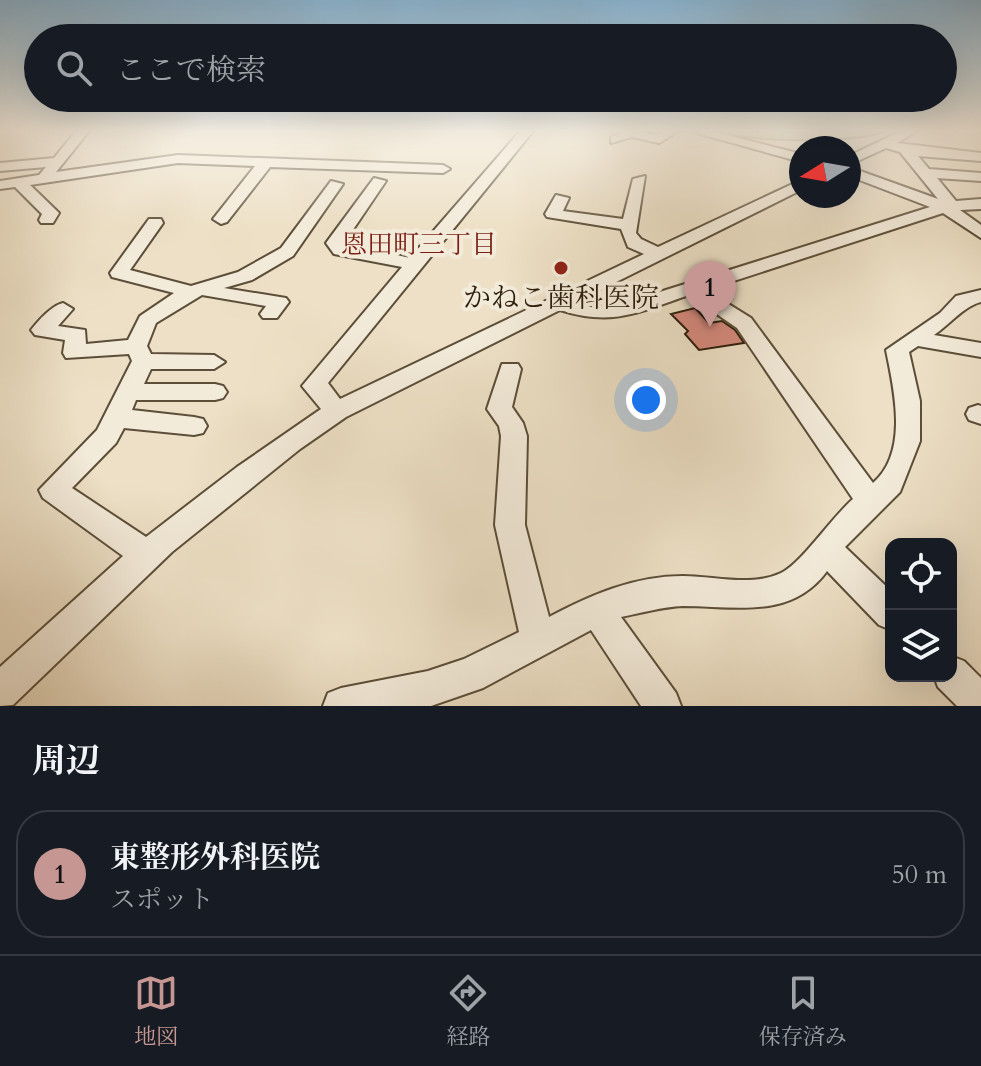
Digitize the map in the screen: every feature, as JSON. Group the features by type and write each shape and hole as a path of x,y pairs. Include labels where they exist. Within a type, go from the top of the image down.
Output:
{"street":[{"path":"0,167 45,163"},
{"path":"45,177 54,163"},
{"path":"0,185 148,163"},
{"path":"221,219 240,195 243,185 266,163"},
{"path":"311,163 443,169"},
{"path":"337,411 314,386 500,163"},
{"path":"917,163 949,207 981,233"},
{"path":"925,173 981,177"},
{"path":"861,175 949,207"},
{"path":"640,179 628,233 634,243 659,254"},
{"path":"379,181 335,243 340,250 414,264"},
{"path":"18,182 51,213 47,220"},
{"path":"145,554 53,490 107,436 125,405 147,320 198,292 245,276 287,252 336,184"},
{"path":"0,692 145,554 275,452 337,411 789,190"},
{"path":"561,198 553,214 630,225"},
{"path":"558,303 603,315 949,207 981,204"},
{"path":"321,206 357,209"},
{"path":"155,223 119,273 198,292 279,302 270,314"},
{"path":"692,289 744,323 870,501"},
{"path":"356,705 428,689 470,675 610,603 680,591 752,595 788,587 808,572 825,548 890,484 907,441 908,401 897,350 947,317 963,300 981,296"},
{"path":"63,309 42,330 77,335 74,353 139,354 214,362"},
{"path":"915,339 981,350"},
{"path":"510,369 499,409 511,423 514,436 510,525 538,639"},
{"path":"125,405 215,392"},
{"path":"125,405 194,426"},
{"path":"825,548 887,610"},
{"path":"596,610 663,706"},
{"path":"957,680 981,704"}],"building":[{"path":"695,308 709,323 722,321 735,330 744,343 699,350 685,334 688,331 671,314"}],"place":[{"name":"かねこ歯科医院","path":"561,268"},
{"name":"東整形外科医院","path":"710,327"}],"district":[{"name":"恩田町三丁目","path":"419,244"}]}
